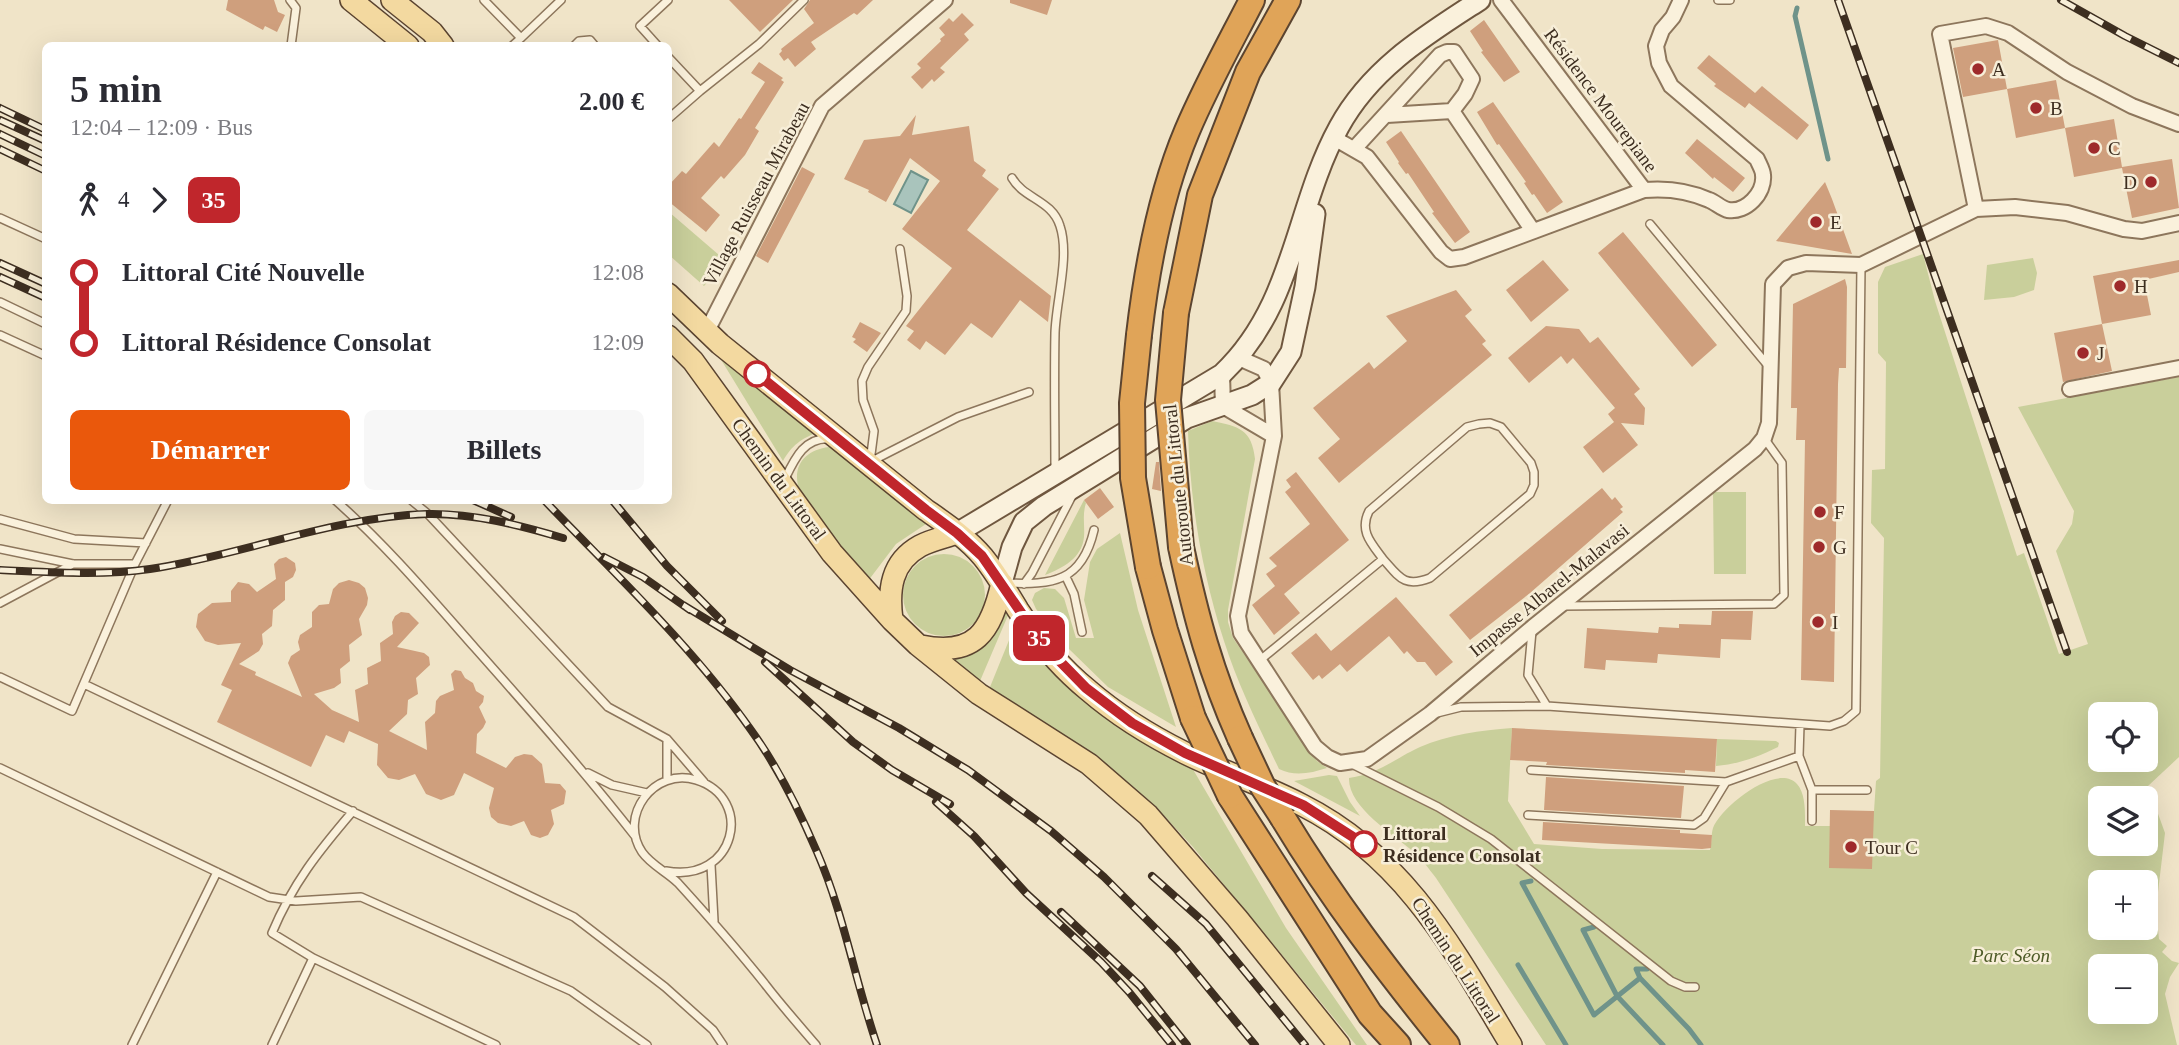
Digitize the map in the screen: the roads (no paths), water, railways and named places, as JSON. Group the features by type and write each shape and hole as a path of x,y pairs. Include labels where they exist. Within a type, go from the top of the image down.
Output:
{"highway":[{"name":"Autoroute du Littoral","path":"1252,0 1187,131 1167,188 1154,244 1139,335 1132,403 1133,478 1148,567 1193,718 1230,796 1370,1014 1398,1045"},
{"name":"Autoroute du Littoral","path":"1288,0 1248,72 1200,195 1176,313 1168,400 1181,547 1197,621 1219,691 1263,787 1315,870 1372,952 1447,1045"}],"main road":[{"path":"351,0 403,42"},
{"path":"392,0 432,32 440,42"},
{"path":"672,298 706,331 957,533 982,556 1002,583 990,623 984,632 972,641 956,648 942,650 918,645"},
{"name":"Chemin du Littoral","path":"672,340 693,362 832,553 892,620"},
{"path":"957,533 920,545 900,562 891,581 889,600 892,620 918,645 979,694 1098,771 1148,815 1237,918 1339,1045"},
{"name":"Chemin du Littoral","path":"1002,583 1042,643 1086,688 1132,723 1185,753 1303,805 1364,844 1402,880 1439,928 1510,1045"},
{"path":"1370,1014 1385,1045"}],"street":[{"name":"Village Ruisseau Mirabeau","path":"706,331 822,106 944,0"},
{"path":"957,533 1051,482 1222,374 1240,358 1258,333 1283,281 1323,161 1340,125 1379,72 1411,46 1480,0"},
{"name":"Résidence Mourepiane","path":"1501,0 1644,190"},
{"name":"Résidence Mourepiane","path":"1334,138 1367,157 1441,252 1450,259 1464,257 1644,190 1661,188 1689,192 1727,210 1741,209 1753,201 1762,186 1763,174 1758,159 1671,86 1659,63 1656,46 1662,30 1673,17 1681,0"},
{"path":"1976,209 1940,34 1986,26 2008,33 2067,72 2132,106 2179,124"},
{"path":"1354,149 1440,55 1454,52 1472,79 1452,111 1387,115"},
{"path":"1452,111 1533,231"},
{"path":"1002,583 1012,547 1024,522 1187,418 1252,396 1271,383 1291,352 1305,287 1323,161"},
{"path":"1764,439 1769,423 1773,284 1788,268 1806,263 1861,265 1976,209 2015,207 2067,213 2124,229 2142,231 2179,223"},
{"path":"1240,358 1264,369 1271,383 1274,436 1238,616 1241,633 1315,747 1340,763 1348,761"},
{"path":"2070,390 2179,368"},
{"path":"1222,374 1223,406"},
{"path":"1223,406 1274,436"},
{"name":"Impasse Albarel-Malavasi","path":"1348,761 1367,760 1430,714 1764,439"}],"lane":[{"path":"290,0 296,8 292,42"},
{"path":"484,0 522,38"},
{"path":"517,42 561,0"},
{"path":"654,42 640,26 668,0"},
{"path":"672,115 759,44 804,0"},
{"path":"1718,0 1730,0"},
{"path":"672,61 700,91"},
{"path":"1012,178 1017,186 1054,211 1061,227 1063,244 1055,330 1051,482"},
{"path":"0,218 42,237"},
{"path":"1650,224 1770,368"},
{"path":"870,463 874,431 863,400 862,381 868,367 906,311 907,296 900,249"},
{"path":"1430,714 1461,707 1547,706 1830,726 1844,721 1856,711 1861,265"},
{"path":"0,302 42,322"},
{"path":"0,335 42,354"},
{"path":"870,463 958,416 1029,392"},
{"path":"1490,424 1501,427 1531,463 1534,485 1530,494 1430,579 1411,583 1400,579 1383,559 1365,534 1364,521 1368,511 1467,427 1490,424"},
{"path":"1559,606 1774,604 1784,595 1782,463 1764,439"},
{"path":"783,483 799,451 812,442 839,440"},
{"path":"1024,584 1077,486"},
{"path":"1024,522 1040,499"},
{"path":"0,677 72,710 135,564 166,504"},
{"path":"339,504 414,579 582,768 635,837 647,858 666,872 714,921 816,1045"},
{"path":"416,504 607,707 667,739 723,800 731,822 723,853 711,865 697,872 666,872"},
{"path":"0,519 74,539 146,543"},
{"path":"1002,583 1050,582 1066,577 1078,568 1086,555 1094,530"},
{"path":"0,549 73,564 135,564"},
{"path":"1259,661 1383,559"},
{"path":"0,603 73,564"},
{"path":"1066,577 1074,594 1083,632"},
{"path":"1533,627 1528,674 1547,706"},
{"path":"84,684 574,917 665,986 713,1030 723,1045"},
{"path":"1800,725 1799,756 1812,790 1812,821"},
{"path":"667,739 667,780"},
{"path":"1531,770 1726,782 1799,756"},
{"path":"1348,761 1438,807 1491,839 1671,981 1685,987 1695,987"},
{"path":"0,768 269,897 296,901 361,897 571,991 647,1045"},
{"path":"582,768 612,785 647,793"},
{"path":"635,837 634,822 638,806 647,793 667,780 680,778 706,783"},
{"path":"1528,815 1694,825 1704,818 1726,782"},
{"path":"1812,790 1867,790"},
{"path":"353,811 311,861 286,900 272,933 313,958 496,1045"},
{"path":"711,865 714,921"},
{"path":"132,1045 216,872"},
{"path":"272,1045 313,958"}],"water":[{"path":"911,171 928,180 911,213 894,204"}],"waterway":[{"path":"1797,8 1795,16 1828,159"},
{"path":"1531,881 1522,883 1594,1015 1640,978"},
{"path":"1594,927 1583,930 1617,996 1663,1045"},
{"path":"1518,965 1566,1045"},
{"path":"1647,969 1636,969 1640,978 1701,1045"}],"railway":[{"path":"1838,0 2067,652"},
{"path":"2061,0 2179,63"},
{"path":"0,108 42,128"},
{"path":"0,120 42,139"},
{"path":"0,134 42,154"},
{"path":"0,149 42,169"},
{"path":"0,263 42,282"},
{"path":"0,277 42,296"},
{"path":"482,504 511,517"},
{"path":"548,504 704,669 770,759 810,836 826,875 877,1045"},
{"path":"615,504 667,566 722,621"},
{"path":"0,570 94,573 150,569 357,522 427,514 479,518 563,538"},
{"path":"604,557 643,577 690,610"},
{"path":"683,605 790,670 899,728 968,770 1051,831 1104,877 1176,949 1255,1045"},
{"path":"765,662 853,742 892,770 950,804"},
{"path":"936,802 974,836 1026,893 1101,962 1172,1045"},
{"path":"1152,876 1206,924 1305,1045"},
{"path":"1061,912 1140,986 1187,1045"}],"place":[{"name":"A","path":"1978,69"},
{"name":"B","path":"2036,108"},
{"name":"C","path":"2094,148"},
{"name":"D","path":"2151,182"},
{"name":"E","path":"1816,222"},
{"name":"H","path":"2120,286"},
{"name":"J","path":"2083,353"},
{"name":"F","path":"1820,512"},
{"name":"G","path":"1819,547"},
{"name":"I","path":"1818,622"},
{"name":"Littoral Résidence Consolat","path":"1364,844"},
{"name":"Tour C","path":"1851,847"}],"park label":[{"name":"Parc Séon","path":"2011,955"}]}
